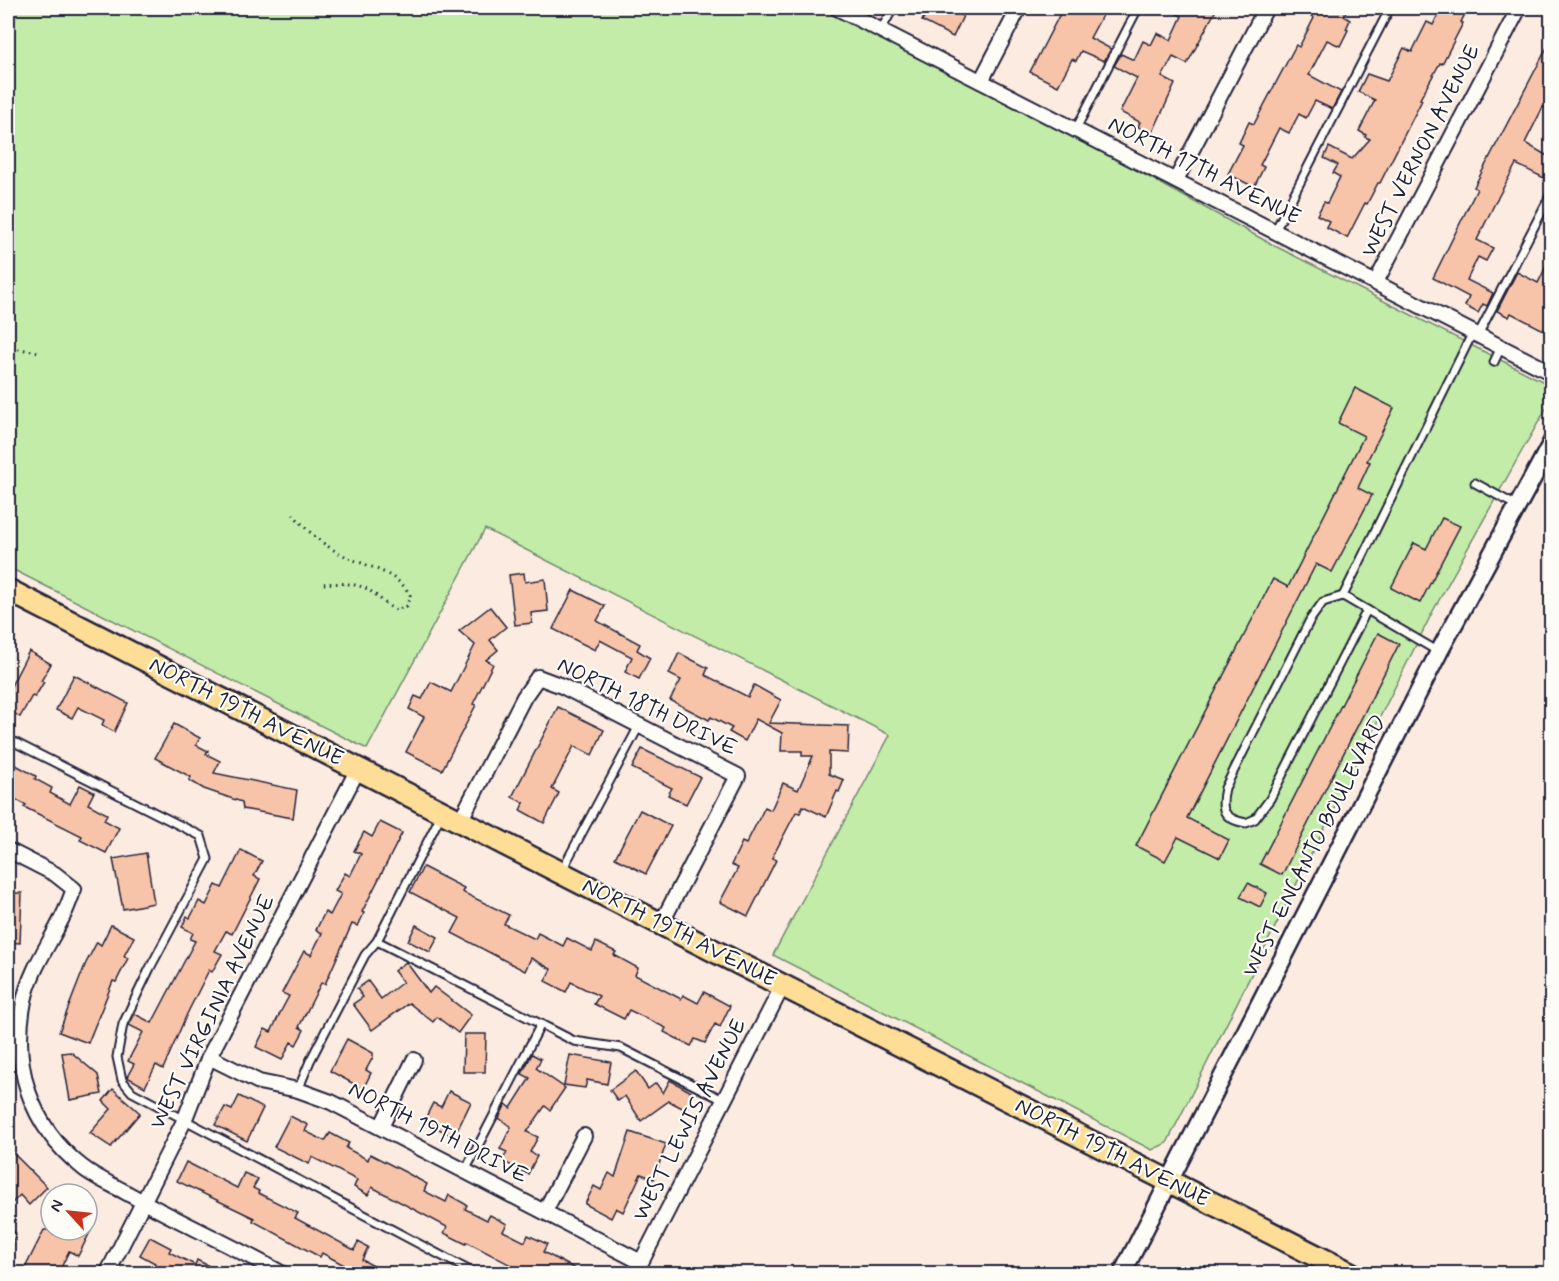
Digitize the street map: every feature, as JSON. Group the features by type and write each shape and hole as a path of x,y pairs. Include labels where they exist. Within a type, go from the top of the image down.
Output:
{"main road":[{"name":"NORTH 19TH AVENUE","path":"9,593 1352,1274"}],"street":[{"name":"NORTH 17TH AVENUE","path":"837,8 1551,372"},
{"path":"981,81 1019,8"},
{"path":"1176,180 1266,8"},
{"name":"WEST VERNON AVENUE","path":"1376,282 1519,8"},
{"name":"WEST ENCANTO BOULEVARD","path":"1122,1274 1439,651 1551,442"},
{"name":"NORTH 18TH DRIVE","path":"451,817 538,677 562,686 738,776 661,924"},
{"name":"WEST VIRGINIA AVENUE","path":"106,1274 184,1121 209,1057 358,769"},
{"path":"8,850 56,874 74,889 64,915 35,969 24,1000 20,1063 32,1103 50,1136 82,1168 143,1203 283,1274"},
{"name":"WEST LEWIS AVENUE","path":"638,1268 783,985"},
{"name":"NORTH 19TH DRIVE","path":"209,1057 259,1083 298,1090 331,1102 546,1211 638,1268"},
{"path":"381,1127 414,1060"},
{"path":"546,1211 584,1136"}],"lane":[{"path":"881,30 893,8"},
{"path":"1076,129 1138,8"},
{"path":"1275,231 1390,8"},
{"path":"1366,610 1263,810 1255,819 1246,823 1229,817 1223,810 1222,800 1225,788 1310,620 1323,602 1343,596 1475,334 1551,192"},
{"path":"1494,362 1502,347"},
{"path":"1475,483 1517,506"},
{"path":"1343,596 1439,651"},
{"path":"561,873 639,726"},
{"path":"8,740 201,836 208,859 123,1024 117,1057 122,1080 132,1092 476,1274"},
{"path":"298,1090 310,1060 365,955 377,941 451,817"},
{"path":"377,941 574,1041 621,1048 723,1100"},
{"path":"465,1171 541,1024"},
{"path":"8,1232 11,1235 8,1241"}],"path":[{"path":"8,342 19,349 40,352"},
{"path":"293,514 308,530 332,549 401,582 410,595 407,606 396,610 372,592 361,587 322,584"}],"green space":[{"path":"8,8 828,8 1083,141 1275,246 1548,384 1551,400 1433,611 1167,1143 1152,1150 773,955 890,735 485,529 367,749 8,567"}],"building":[{"path":"929,8 946,8 963,16 953,37 922,21"},
{"path":"1063,8 1094,8 1104,12 1090,38 1111,49 1104,61 1081,51 1076,61 1072,59 1058,86 1030,72"},
{"path":"1166,8 1217,8 1187,64 1173,57 1162,77 1175,84 1152,134 1138,127 1140,122 1120,112 1137,78 1114,66 1121,54 1134,60 1143,41 1151,45 1157,33 1171,40 1182,16"},
{"path":"1315,8 1348,8 1344,16 1350,20 1346,29 1348,30 1340,46 1327,40 1309,75 1341,92 1332,109 1315,101 1306,118 1299,114 1289,133 1279,128 1260,165 1264,167 1254,187 1228,174 1243,145 1239,143 1249,122 1254,124 1296,45 1299,47 1314,18 1311,16"},
{"path":"1441,8 1468,8 1461,22 1463,23 1442,64 1440,63 1420,99 1422,100 1380,183 1367,204 1365,203 1347,238 1326,227 1329,221 1317,215 1324,202 1327,203 1340,177 1333,173 1338,165 1324,158 1329,147 1352,159 1370,139 1359,131 1375,100 1358,92 1367,74 1387,81 1404,48 1412,52 1427,22 1433,25"},
{"path":"1551,40 1551,111 1543,107 1525,143 1551,158 1551,169 1546,179 1516,164 1494,205 1477,240 1493,248 1486,261 1478,257 1467,280 1493,293 1487,306 1483,304 1478,313 1465,306 1469,297 1433,278 1477,189 1474,187"},
{"path":"1551,256 1551,334 1511,313 1509,317 1497,311 1517,272 1538,283"},
{"path":"1355,388 1394,408 1367,461 1370,462 1358,488 1372,495 1332,572 1316,564 1187,818 1229,840 1220,858 1178,837 1165,861 1136,846 1273,579 1288,587 1364,436 1338,423"},
{"path":"1442,518 1460,526 1420,603 1391,588 1414,543 1426,549"},
{"path":"524,573 525,582 545,579 548,611 531,613 532,623 515,625 509,575"},
{"path":"573,590 605,606 597,621 640,644 637,650 650,658 639,679 625,672 632,657 600,640 595,650 553,629"},
{"path":"490,607 506,627 490,640 498,650 486,660 493,664 473,704 476,705 442,770 406,752 424,717 409,709 415,696 422,699 431,682 451,692 475,645 459,631"},
{"path":"1378,633 1399,644 1282,875 1260,864"},
{"path":"29,651 51,664 41,681 44,682 35,697 32,696 20,717 8,709 8,692"},
{"path":"679,653 708,668 705,675 748,697 754,685 781,700 769,723 849,726 848,753 829,752 829,774 844,780 826,817 803,806 800,813 796,812 772,858 776,860 748,916 720,902 738,868 731,865 742,842 746,844 765,807 771,810 783,783 798,790 813,756 802,756 802,751 781,751 782,733 756,719 745,741 729,732 732,728 711,717 709,720 670,700 681,680 669,674"},
{"path":"74,675 128,703 114,732 102,725 104,720 78,707 72,718 56,710"},
{"path":"558,707 604,730 592,755 574,746 552,789 559,793 544,823 520,810 524,803 512,797"},
{"path":"174,724 200,738 196,745 208,751 206,754 220,761 214,773 297,790 293,818 243,809 242,802 204,789 189,780 191,777 155,758"},
{"path":"642,749 700,777 686,804 668,795 672,788 632,768"},
{"path":"14,764 36,776 35,779 52,788 50,793 70,804 80,785 94,792 88,804 107,814 104,820 119,828 106,853 80,840 82,836 24,807 26,805 9,796 12,792 8,789 8,776"},
{"path":"640,810 671,826 646,874 615,858"},
{"path":"380,822 402,833 362,912 364,913 358,926 352,924 325,984 321,983 299,1027 304,1030 296,1045 291,1042 282,1060 256,1047 265,1029 271,1032 289,996 282,993 304,951 311,955 322,933 316,930 325,912 330,915 341,894 335,891 345,873 350,876 361,854 354,851 364,832 372,837"},
{"path":"241,850 262,861 254,876 260,879 232,934 226,931 215,951 222,954 212,972 209,970 163,1069 156,1065 145,1087 127,1077 134,1064 128,1061 143,1032 129,1025 135,1014 152,1023 195,941 190,939 193,933 182,927 187,916 190,918 199,901 206,905 216,885 222,888"},
{"path":"146,853 154,903 123,909 113,859"},
{"path":"423,867 464,888 462,892 509,915 504,924 535,939 538,933 563,946 567,938 592,951 596,942 616,952 614,955 638,968 635,975 681,999 683,995 698,1003 704,992 730,1006 720,1027 715,1024 705,1043 695,1039 691,1046 664,1032 666,1028 629,1010 624,1019 594,1004 599,996 571,982 566,992 545,981 551,969 531,958 525,971 452,933 460,918 410,892"},
{"path":"1248,883 1267,893 1260,907 1240,897"},
{"path":"8,893 22,893 20,943 8,942"},
{"path":"111,925 134,937 124,956 128,958 116,982 113,981 88,1043 59,1032 85,965 97,942 101,945"},
{"path":"416,925 438,937 430,952 408,941"},
{"path":"406,962 429,993 434,987 471,1015 458,1033 437,1017 433,1022 409,1003 372,1030 353,1004 363,997 357,989 368,981 381,999 403,982 394,971"},
{"path":"464,1034 486,1034 485,1072 463,1072"},
{"path":"347,1039 373,1053 366,1070 371,1073 363,1089 330,1071"},
{"path":"71,1052 98,1075 102,1094 70,1100 62,1053"},
{"path":"532,1054 541,1059 536,1068 565,1088 550,1110 545,1106 527,1132 538,1137 530,1152 537,1156 528,1174 502,1161 507,1152 500,1149 511,1127 499,1118 506,1104 511,1108 530,1078 522,1074"},
{"path":"570,1055 611,1062 607,1084 587,1080 585,1088 564,1085"},
{"path":"636,1071 648,1089 656,1083 663,1093 670,1080 695,1094 686,1110 669,1101 641,1121 625,1096 618,1101 610,1090"},
{"path":"113,1089 140,1113 111,1147 90,1133 111,1109 103,1101"},
{"path":"449,1091 471,1102 454,1137 424,1121 433,1103 441,1107"},
{"path":"239,1096 263,1108 247,1141 215,1125 225,1107 232,1110"},
{"path":"290,1116 308,1125 305,1131 325,1141 330,1133 349,1143 346,1148 368,1160 370,1154 427,1184 424,1191 446,1202 449,1195 467,1205 465,1209 487,1220 490,1215 507,1224 503,1231 525,1242 528,1235 547,1244 543,1252 585,1274 528,1274 467,1242 466,1244 444,1233 447,1227 372,1187 368,1195 354,1187 357,1180 312,1157 309,1164 274,1147"},
{"path":"630,1132 666,1144 654,1179 641,1174 623,1212 616,1208 611,1218 585,1204 594,1186 601,1190 609,1173 615,1177"},
{"path":"8,1148 42,1182 39,1182 39,1195 29,1205 20,1195 8,1207"},
{"path":"186,1162 237,1188 244,1173 258,1179 253,1188 259,1191 258,1193 298,1213 295,1218 354,1250 358,1242 368,1247 362,1260 389,1274 355,1274 344,1268 346,1266 322,1253 320,1257 253,1221 254,1218 177,1181"},
{"path":"150,1237 171,1248 169,1252 195,1265 197,1260 225,1274 165,1274 153,1267 155,1263 140,1255"},
{"path":"39,1240 39,1242 85,1242 78,1256 69,1251 58,1274 22,1274"}]}
